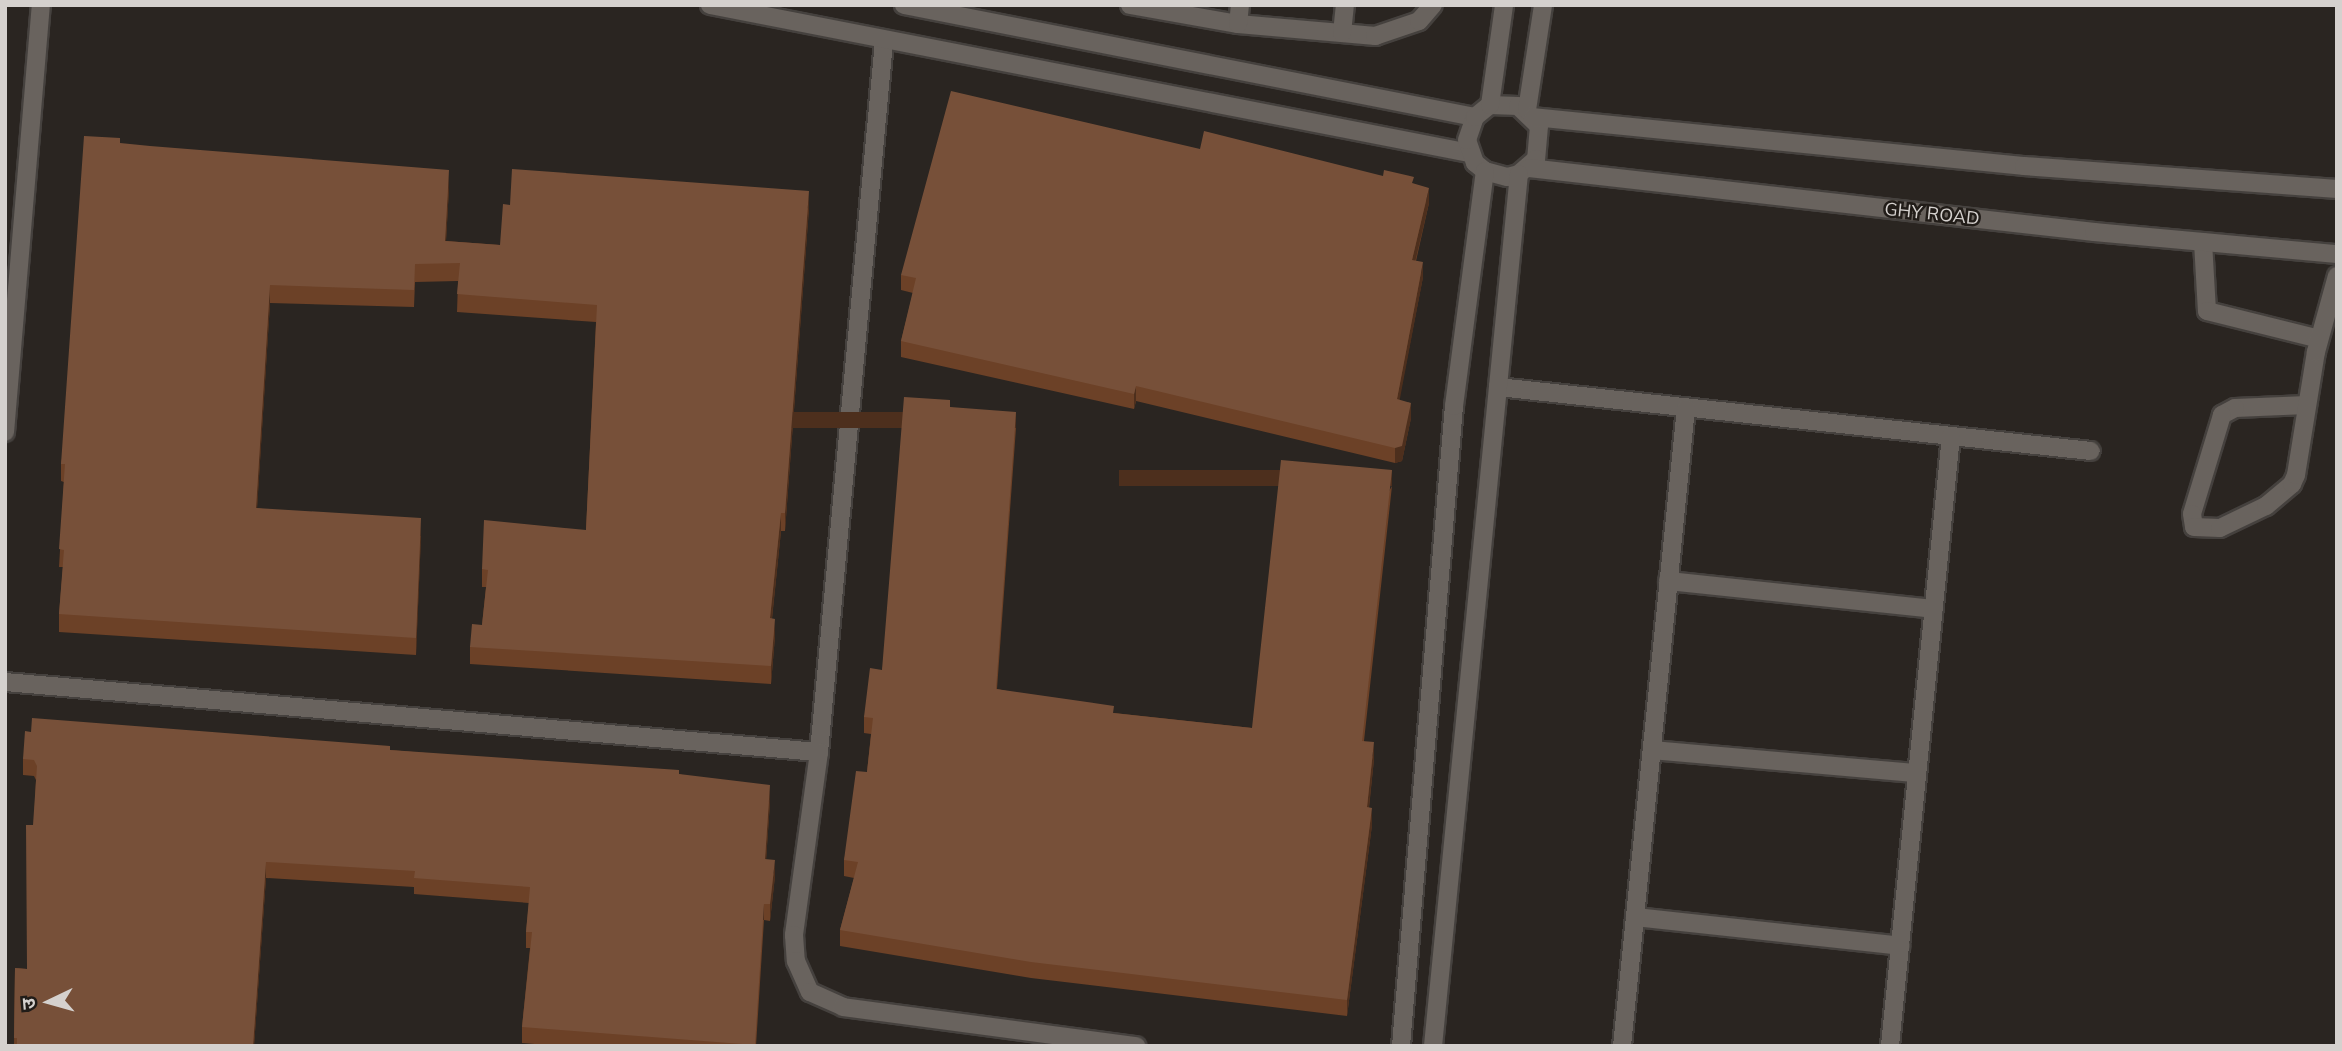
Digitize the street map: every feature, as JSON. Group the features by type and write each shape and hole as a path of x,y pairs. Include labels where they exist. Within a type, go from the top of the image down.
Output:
{"street":[{"path":"5,432 8,361 41,5"},
{"path":"710,5 1469,153"},
{"path":"904,5 1475,117"},
{"path":"1130,5 1238,24 1375,36 1419,21 1433,5"},
{"path":"1238,24 1240,5"},
{"path":"1342,33 1345,5"},
{"path":"1490,105 1504,5"},
{"path":"1433,1046 1498,387 1524,171 1540,149 1539,127 1530,113 1543,5"},
{"path":"884,41 819,752 794,936 796,961 810,992 823,1001 853,1008 1136,1046"},
{"path":"1524,171 1496,176 1485,171 1469,153 1467,140 1475,117 1490,105 1509,103 1530,113 2024,166 2337,189"},
{"path":"1401,1046 1449,456 1485,171"},
{"name":"GHY ROAD","path":"1524,171 2337,254"},
{"path":"2203,242 2207,311 2319,339"},
{"path":"2307,405 2235,408 2222,415 2192,514 2194,527 2220,528 2284,495 2296,475 2319,339 2337,276"},
{"path":"1498,387 2091,451"},
{"path":"1622,1046 1686,408"},
{"path":"1890,1046 1951,436"},
{"path":"1668,582 1934,609"},
{"path":"5,682 819,752"},
{"path":"1651,750 1917,773"},
{"path":"1635,917 1900,946"}],"building":[{"path":"951,91 1200,149 1204,131 1383,176 1384,170 1414,177 1412,183 1429,188 1412,260 1423,262 1397,399 1411,403 1402,446 1395,448 1136,386 1134,394 901,341 916,278 901,275"},
{"path":"84,136 120,138 120,143 150,146 449,170 445,241 500,245 503,204 510,205 512,169 809,191 785,513 781,513 770,618 775,619 771,666 470,647 472,624 482,625 488,570 482,569 484,520 586,530 597,305 457,294 460,263 415,264 414,290 270,285 256,508 421,518 416,638 59,614 64,550 59,549 65,464 61,464"},
{"path":"904,397 950,400 950,407 1016,412 996,689 1114,706 1113,713 1252,728 1281,460 1392,470 1362,741 1374,742 1367,807 1372,808 1347,1000 1031,962 840,930 858,862 844,860 856,771 867,772 873,718 864,717 870,668 882,670"},
{"path":"32,718 390,746 390,750 679,770 679,774 770,785 765,859 775,860 770,904 764,904 755,1045 522,1027 532,932 526,932 530,887 414,878 415,871 266,862 253,1046 17,1046 17,1038 14,1038 15,968 27,969 26,825 33,825 37,766 34,760 23,759 25,731 31,732"}]}
